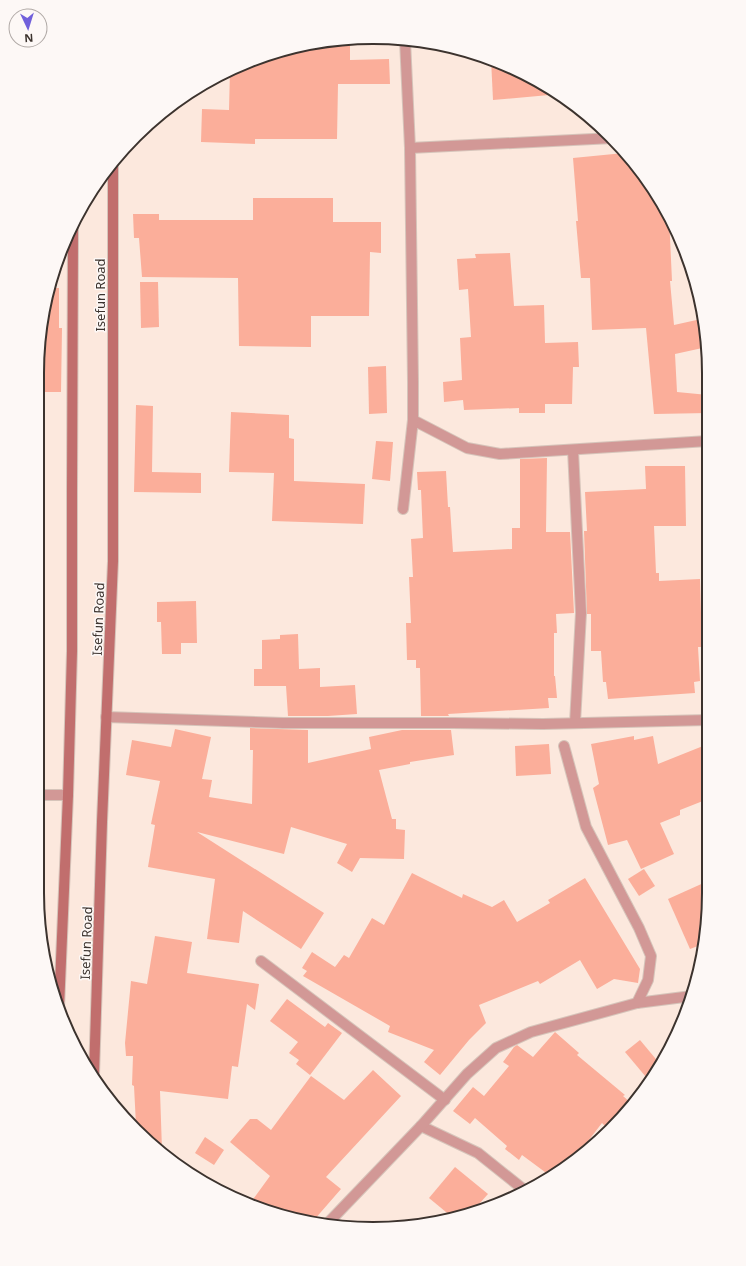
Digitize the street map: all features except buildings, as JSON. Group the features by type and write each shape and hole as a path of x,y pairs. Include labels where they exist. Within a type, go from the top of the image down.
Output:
{"street":[{"path":"404,509 413,420 410,148 405,46"},
{"path":"410,148 604,138"},
{"name":"Isefun Road","path":"94,1068 106,717 113,561 113,172"},
{"name":"Isefun Road","path":"60,994 68,795 72,651 73,238"},
{"path":"413,420 467,448 500,454 702,441"},
{"path":"573,450 581,613 575,723"},
{"path":"106,717 283,723 543,724 702,720"},
{"path":"564,746 586,827 639,928 651,956 648,980 637,1003"},
{"path":"44,795 68,795"},
{"path":"261,962 445,1100"},
{"path":"332,1219 421,1126 467,1074 496,1048 530,1032 637,1003 686,997"},
{"path":"421,1126 478,1152 521,1187"}]}
